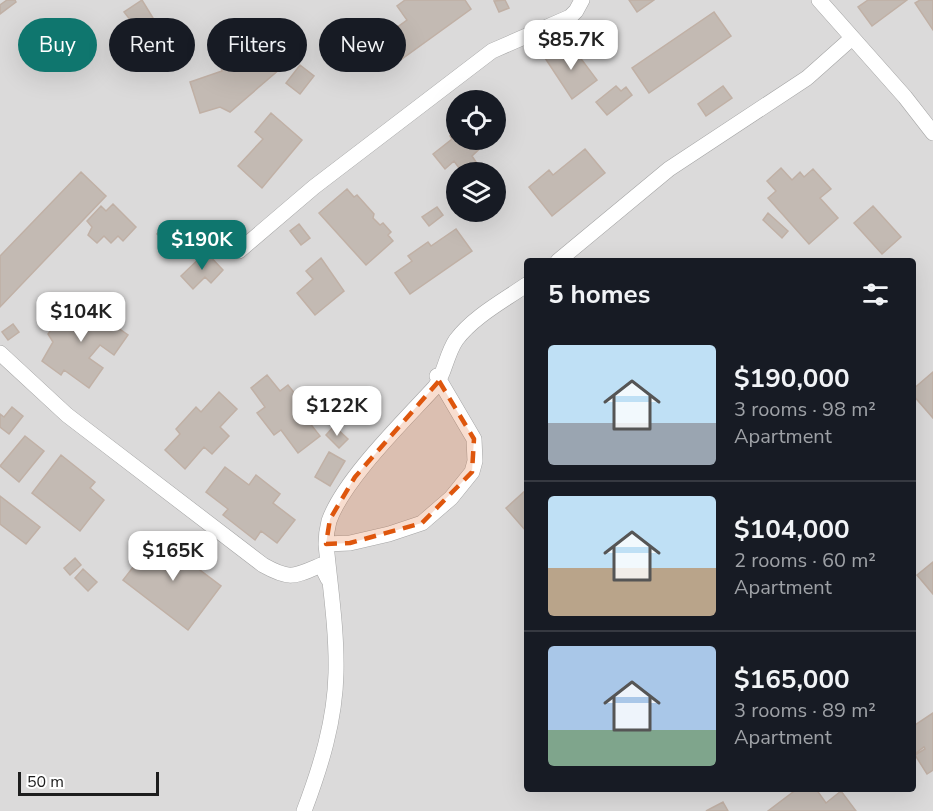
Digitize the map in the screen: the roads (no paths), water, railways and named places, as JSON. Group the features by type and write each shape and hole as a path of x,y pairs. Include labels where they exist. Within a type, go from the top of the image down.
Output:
{"street":[{"path":"239,251 314,187 492,51 570,17 576,12 582,0"},
{"path":"819,0 905,97 933,133"},
{"path":"562,258 669,169 807,78 852,38"},
{"path":"304,811 320,769 334,704 336,672 326,544 326,531 330,519 356,477 438,379 448,355 462,334 472,324 524,286"},
{"path":"0,353 67,415 263,565 282,575 297,575 321,565 329,581"},
{"path":"326,544 350,543 422,523 451,498 472,472 476,461 474,439 438,379"}]}
